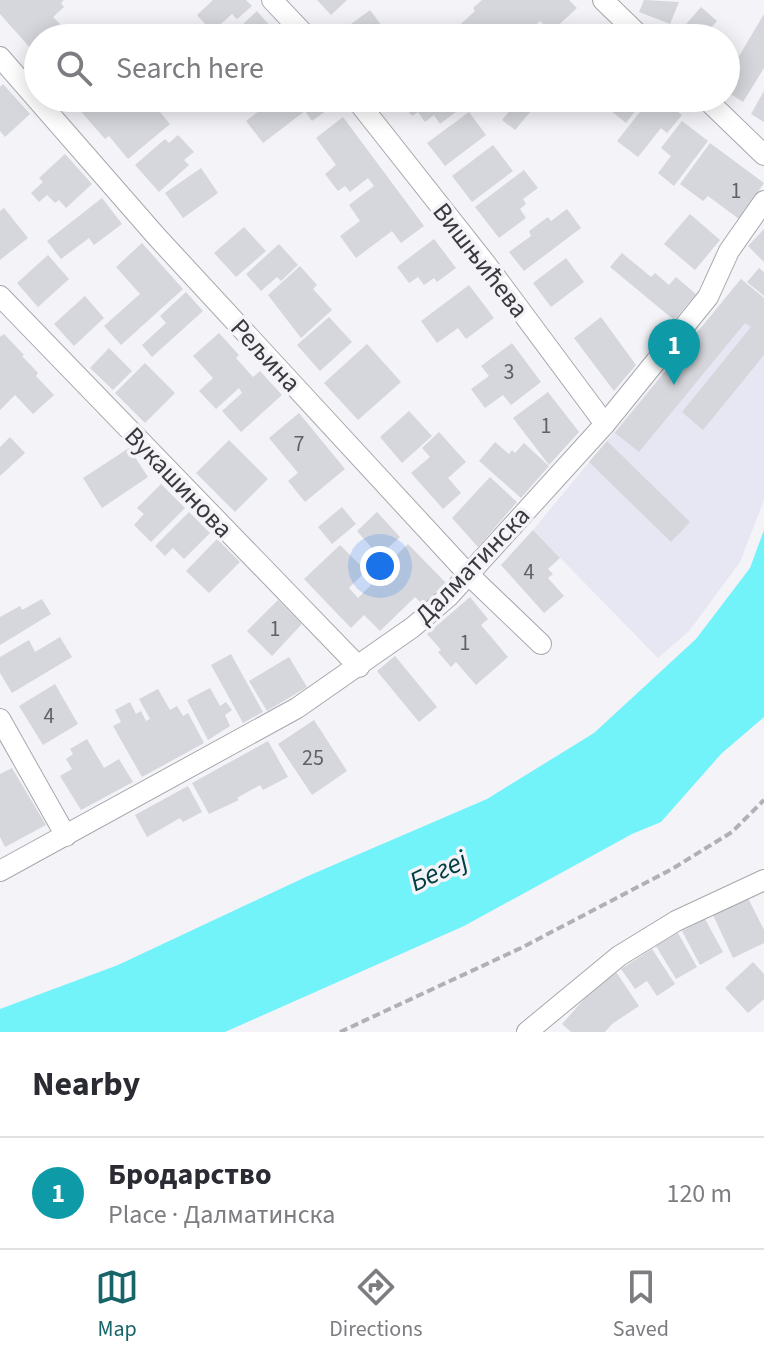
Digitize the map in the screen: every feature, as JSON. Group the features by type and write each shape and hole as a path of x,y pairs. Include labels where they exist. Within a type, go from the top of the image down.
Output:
{"street":[{"path":"272,0 295,24"},
{"path":"603,0 628,24"},
{"name":"Рељина","path":"0,57 24,85"},
{"name":"Рељина","path":"48,112 157,237 468,574 541,644"},
{"name":"Вишњићева","path":"366,112 486,264 605,424"},
{"path":"719,112 764,155"},
{"name":"Далматинска","path":"0,871 269,725 359,667 437,607 605,424 708,297 729,251 764,201"},
{"name":"Вукашинова","path":"0,296 359,667"},
{"path":"0,719 66,836"},
{"path":"527,1032 619,956 676,921 764,880"}],"path":[{"path":"340,1032 521,948 659,877 732,832 764,800"}],"shaded area":[{"path":"741,279 764,298 764,500 740,562 689,631 658,658 533,530"}],"water":[{"name":"Бегеј","path":"764,530 764,717 721,754 661,822 632,834 464,926 225,1032 0,1032 0,1009 118,965 308,876 487,799 594,733 696,639 750,568"}],"building":[{"path":"0,0 64,0 61,3 64,7 53,17 60,24 24,24 24,41 0,14"},
{"path":"213,0 246,0 252,6 237,19 232,14 221,24 205,24 197,15"},
{"path":"317,0 347,0 331,15"},
{"path":"482,0 569,0 577,8 560,24 543,24 540,21 537,24 461,24 475,11 473,8"},
{"path":"644,0 679,2 670,24 639,12"},
{"path":"701,7 717,21 714,24 686,24"},
{"path":"370,10 380,24 351,24"},
{"path":"257,11 268,24 243,24"},
{"path":"764,14 764,68 743,102 740,100 740,55"},
{"path":"3,84 24,107 24,112 30,114 5,137 0,131 0,87"},
{"path":"764,91 764,122 751,114"},
{"path":"81,112 160,112 170,124 128,159 109,136 105,139"},
{"path":"258,112 304,112 263,143 246,121"},
{"path":"306,112 324,112 312,121"},
{"path":"418,112 456,112 440,124 434,115 425,122"},
{"path":"469,112 486,135 445,166 427,143"},
{"path":"509,112 530,112 515,130 502,120"},
{"path":"612,112 634,112 626,123"},
{"path":"640,112 678,112 682,115 667,133 661,128 638,157 617,141"},
{"path":"343,117 424,226 401,243 392,231 356,258 340,236 360,221 349,205 374,186 368,178 350,192 345,186 338,191 325,174 336,165 316,138"},
{"path":"682,121 708,141 674,186 658,173 671,156 661,148"},
{"path":"178,135 194,152 184,160 189,165 159,192 135,165 165,139 169,143"},
{"path":"710,143 764,183 739,219 708,196 703,201 680,184"},
{"path":"493,145 513,171 472,202 452,176"},
{"path":"65,154 92,184 66,208 59,200 55,203 47,195 39,202 31,193 43,182 39,178"},
{"path":"201,168 218,193 183,218 165,193"},
{"path":"524,170 538,188 523,199 526,204 520,209 526,218 499,238 475,207"},
{"path":"102,198 122,224 94,245 89,238 61,259 47,241"},
{"path":"4,208 28,238 0,260 0,211"},
{"path":"567,209 581,228 524,271 509,252 531,236 529,231 548,217 551,221"},
{"path":"690,214 720,240 695,270 664,244"},
{"path":"244,227 266,251 236,277 214,253"},
{"path":"764,229 764,262 748,246"},
{"path":"434,239 456,268 437,282 434,278 424,285 418,277 409,283 397,267"},
{"path":"142,243 183,289 121,345 104,326 140,294 116,267"},
{"path":"279,244 298,265 281,281 277,277 261,291 246,274"},
{"path":"622,253 651,277 655,273 669,285 676,277 696,294 674,320 610,267"},
{"path":"48,255 69,279 38,307 17,283"},
{"path":"566,258 584,282 551,307 533,283"},
{"path":"300,266 317,285 313,289 332,310 301,338 268,295"},
{"path":"759,268 764,272 764,296 747,282"},
{"path":"741,279 764,298 764,355 703,430 682,412 751,327 745,323 639,452 615,433"},
{"path":"469,285 494,318 466,339 458,328 437,343 421,321"},
{"path":"186,292 203,311 152,357 142,345 166,323 160,316"},
{"path":"85,296 104,318 74,346 54,324"},
{"path":"329,317 352,342 320,371 297,345"},
{"path":"601,317 636,365 614,391 574,338"},
{"path":"219,333 253,377 260,371 282,395 241,432 222,411 242,393 239,388 216,409 199,391 213,378 193,356"},
{"path":"4,334 54,395 33,414 15,395 0,410 0,337"},
{"path":"512,343 541,382 511,405 503,395 485,408 471,389 489,376 481,366"},
{"path":"367,344 401,382 358,420 324,383"},
{"path":"109,348 132,371 113,390 90,368"},
{"path":"145,363 175,393 145,423 115,393"},
{"path":"548,392 579,432 549,465 513,418"},
{"path":"409,411 432,436 402,463 380,437"},
{"path":"299,413 345,469 305,502 288,481 298,473 269,438"},
{"path":"439,432 466,462 448,478 461,493 443,509 411,473 430,457 422,448"},
{"path":"10,437 25,453 0,476 0,447"},
{"path":"229,440 268,479 235,512 196,473"},
{"path":"607,441 690,522 671,542 589,462"},
{"path":"495,442 509,454 512,450 515,453 524,443 549,466 521,498 479,461"},
{"path":"129,448 148,477 102,508 83,478"},
{"path":"490,477 517,502 478,547 452,518"},
{"path":"161,484 185,508 151,542 134,525 144,514 137,508"},
{"path":"342,507 356,524 332,544 318,527"},
{"path":"189,512 210,533 184,559 173,548 165,556 155,546"},
{"path":"377,512 400,537 379,556 357,531"},
{"path":"533,530 560,558 548,569 553,574 548,578 564,596 544,613 501,565"},
{"path":"217,539 240,562 209,593 186,571"},
{"path":"408,544 446,583 423,605 415,597 380,631 364,615 351,628 304,579 340,545 366,571 349,588 358,598 376,580 374,577"},
{"path":"470,597 488,619 481,625 508,657 476,685 456,662 451,667 427,634"},
{"path":"42,599 51,614 0,645 0,617"},
{"path":"278,600 302,624 272,656 247,631"},
{"path":"60,637 72,657 12,693 0,673 0,657 29,640 35,652"},
{"path":"231,654 263,712 243,723 211,665"},
{"path":"395,656 437,707 419,722 377,671"},
{"path":"289,657 307,687 267,711 249,681"},
{"path":"55,684 78,724 43,745 19,706"},
{"path":"210,688 220,706 226,702 232,710 225,715 230,726 208,740 187,700"},
{"path":"158,689 170,710 177,706 183,716 188,713 204,743 142,777 113,726 121,722 115,710 130,702 136,714 141,711 146,721 150,719 139,699"},
{"path":"314,720 347,771 312,795 278,744"},
{"path":"87,739 104,768 119,759 133,782 81,810 60,776 72,769 66,759 73,754 70,749"},
{"path":"268,741 288,777 263,790 260,785 237,798 239,800 209,814 192,783"},
{"path":"12,768 46,825 5,847 0,837 0,774"},
{"path":"188,786 202,812 183,822 180,818 147,837 135,815"},
{"path":"748,898 764,930 764,943 733,958 713,915"},
{"path":"705,919 723,952 700,965 682,931"},
{"path":"678,933 697,967 676,979 656,946"},
{"path":"652,949 675,984 657,996 647,981 635,989 621,969"},
{"path":"753,962 764,974 764,999 748,1013 725,988"},
{"path":"616,972 639,1006 605,1032 571,1032 562,1024 587,996"}],"place":[{"name":"Бродарство","path":"674,385"}]}
